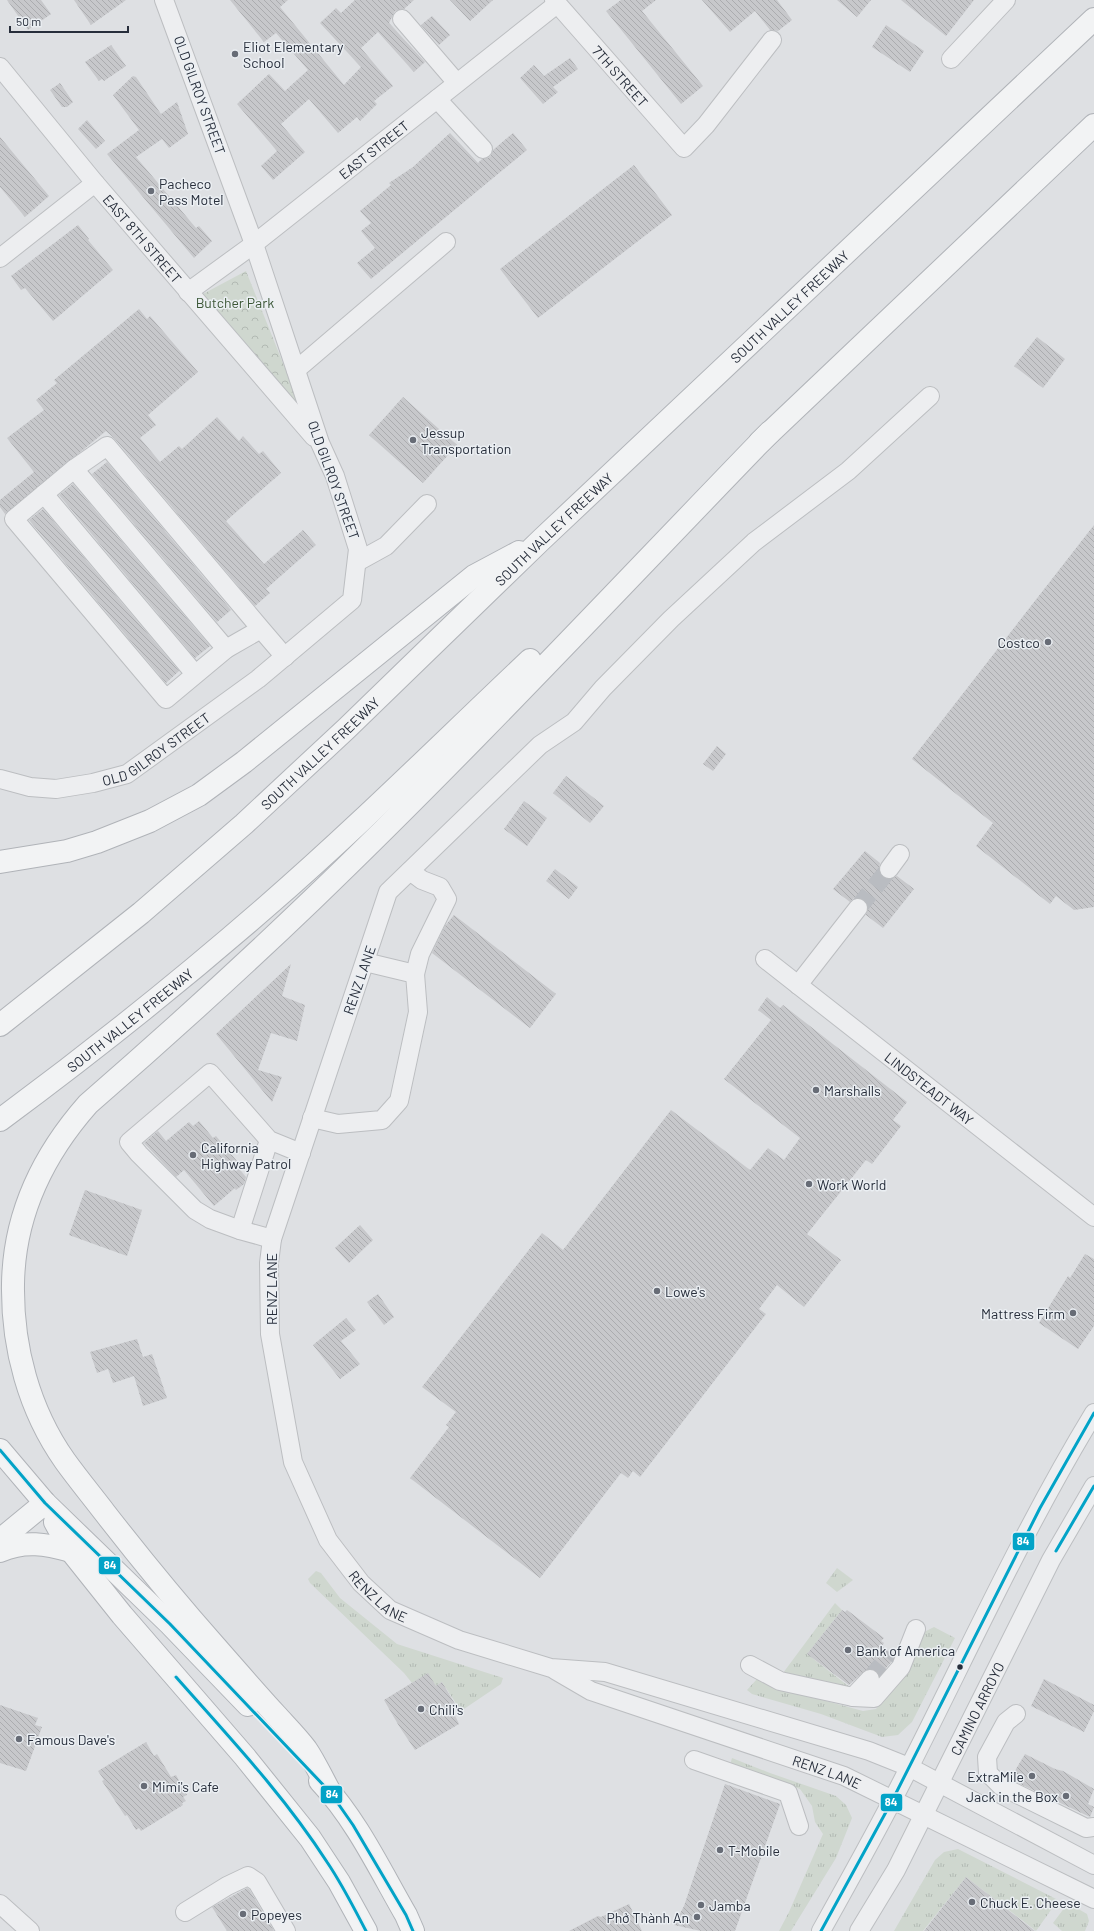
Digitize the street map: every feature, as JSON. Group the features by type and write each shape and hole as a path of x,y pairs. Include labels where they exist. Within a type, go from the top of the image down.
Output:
{"highway":[{"name":"SOUTH VALLEY FREEWAY","path":"0,1025 87,957 211,854 346,729 541,540 1094,18"},
{"name":"SOUTH VALLEY FREEWAY","path":"0,1120 164,994 268,905 320,858 1094,125"},
{"path":"413,1931 406,1915 353,1825 330,1792 306,1750 153,1575 64,1460 36,1408 25,1378 16,1344 13,1308 14,1262 22,1218 30,1194 46,1163 69,1126 88,1104 246,962 319,893 429,784 770,432"},
{"path":"0,862 59,853 97,842 150,821 199,795 244,762 474,576 541,540"},
{"path":"0,1137 164,994"},
{"path":"0,1450 45,1503 170,1624 330,1792"},
{"path":"0,1540 45,1503"},
{"path":"45,1503 71,1551 122,1615 278,1796 310,1838 339,1882 366,1931"},
{"path":"0,1551 26,1543 47,1544 71,1551"}],"street":[{"name":"OLD GILROY STREET","path":"2,780 30,787 56,788 93,783 127,774 258,679 352,600 358,549 335,476 320,443 254,244 164,0"},
{"path":"951,59 1006,0"},
{"name":"EAST STREET","path":"188,292 254,244 457,83 555,2"},
{"name":"7TH STREET","path":"555,2 684,148 706,125 772,40"},
{"path":"402,19 457,83"},
{"name":"EAST 8TH STREET","path":"0,67 95,183 320,443"},
{"path":"437,99 482,149"},
{"path":"0,258 95,183"},
{"path":"296,370 446,242"},
{"name":"RENZ LANE","path":"930,396 848,471 754,542 624,667 603,688 574,722 540,745 388,892 272,1239 269,1263 270,1334 293,1462 328,1540 361,1583 390,1610 458,1640 551,1668 605,1672 869,1751 909,1767 1094,1865"},
{"path":"261,629 226,649 166,699 14,519 74,468 107,446 285,657"},
{"path":"74,468 226,649"},
{"path":"44,494 195,674"},
{"path":"356,562 386,546 427,504"},
{"path":"888,869 900,854"},
{"path":"312,1118 338,1124 382,1120 399,1101 418,1012 415,974 420,954 448,899 440,887 422,880 410,871"},
{"path":"798,985 858,908"},
{"name":"LINDSTEADT WAY","path":"765,958 1094,1217"},
{"path":"365,962 415,974"},
{"path":"272,1239 240,1230 210,1218 195,1210 129,1142 210,1073 268,1140 301,1153"},
{"path":"240,1230 268,1140"},
{"path":"821,1931 892,1800 962,1658 1026,1534 1094,1413"},
{"name":"CAMINO ARROYO","path":"859,1931 896,1870 1047,1567 1094,1486"},
{"path":"750,1665 780,1680 853,1697 874,1698 901,1667 917,1625 891,1654"},
{"name":"RENZ LANE","path":"551,1668 591,1691 844,1776 1094,1899"},
{"path":"853,1697 870,1679"},
{"path":"670,1717 677,1711 684,1709 697,1709 739,1720 760,1718"},
{"path":"1016,1714 1006,1722 987,1757 988,1773 1000,1786 1086,1828 1094,1827"},
{"path":"694,1760 788,1793 799,1826"},
{"path":"185,1912 227,1886 248,1876 257,1882 286,1931"},
{"path":"0,1904 30,1931"}],"green space":[{"name":"Butcher Park","path":"246,271 303,413 201,295"},
{"path":"837,1568 853,1580 837,1592 826,1583"},
{"path":"316,1571 321,1573 340,1598 397,1644 503,1678 501,1684 461,1711 442,1682 436,1686 428,1674 412,1683 404,1673 310,1583 308,1579"},
{"path":"835,1603 842,1610 807,1654 851,1688 783,1673"},
{"path":"934,1627 955,1638 912,1722 898,1735 882,1737 821,1714 752,1694 747,1690 757,1679 774,1687 863,1711 876,1709 912,1662 924,1632"},
{"path":"732,1758 836,1796 846,1805 852,1818 836,1858 791,1931 779,1931 789,1912 823,1834 815,1822 812,1806 800,1789 730,1765"},
{"path":"958,1849 1058,1900 1036,1931 966,1877 923,1931 894,1931 935,1860 944,1852"},
{"path":"1068,1903 1087,1914 1089,1921 1085,1931 1062,1931 1053,1923"}],"building":[{"path":"7,0 41,0 51,14 28,30"},
{"path":"74,0 126,0 91,25"},
{"path":"230,0 288,0 280,7 344,85 361,67 320,23 336,8 341,13 355,0 414,0 404,9 395,11 389,23 425,62 414,72 378,32 361,48 393,86 374,101 377,104 360,121 357,117 338,133 309,99 281,124 305,152 273,180 261,166 277,151 237,104 269,74 285,91 308,70 276,33 264,42"},
{"path":"450,0 493,0 470,21"},
{"path":"621,0 656,0 642,11 703,86 681,104 606,11"},
{"path":"702,0 777,0 792,20 778,31 770,30 755,11 730,32"},
{"path":"837,0 871,0 857,17"},
{"path":"901,0 974,0 946,36"},
{"path":"432,16 450,35 439,45 421,25"},
{"path":"886,25 924,51 910,72 872,47"},
{"path":"111,45 126,66 104,81 102,79 99,81 85,62"},
{"path":"570,58 578,69 553,87 558,92 543,104 520,78 534,65 544,76"},
{"name":"Pacheco Pass Motel","path":"133,76 136,77 161,114 177,102 188,134 169,148 162,139 136,157 196,228 199,226 212,241 194,258 107,154 139,130 113,95"},
{"path":"60,83 73,102 67,107 62,107 50,90"},
{"path":"87,120 105,141 96,149 78,129"},
{"path":"450,133 478,163 482,159 490,157 493,150 513,133 527,150 371,279 357,263 375,248 361,231 371,223 360,211 391,185 389,183 413,167"},
{"path":"0,137 49,196 25,217 0,187"},
{"path":"634,165 672,215 538,318 500,269"},
{"path":"78,225 89,239 88,240 113,270 53,321 25,288 21,290 11,276"},
{"path":"139,309 147,319 150,316 198,372 148,415 156,425 140,438 160,462 179,446 182,449 217,417 239,441 243,436 259,454 263,451 281,473 226,521 264,564 303,530 316,545 266,589 270,593 255,606 115,439 106,431 5,514 0,507 0,500 34,472 7,438 44,410 36,400 57,383 54,380"},
{"path":"1037,337 1065,359 1043,388 1014,366"},
{"name":"Jessup Transportation","path":"403,397 457,445 423,483 369,435"},
{"path":"107,462 231,610 217,622 92,474"},
{"path":"73,484 210,646 195,658 59,495"},
{"path":"43,509 179,671 166,683 29,520"},
{"name":"Costco","path":"1094,525 1094,907 1074,910 1056,896 1050,904 976,846 993,823 912,759"},
{"path":"717,746 726,754 713,771 703,764"},
{"path":"566,776 604,806 590,823 553,793"},
{"path":"524,801 547,818 527,846 504,829"},
{"path":"865,851 880,863 879,868 883,877 888,879 897,876 914,889 883,928 866,915 868,904 864,900 854,898 850,902 833,889"},
{"path":"555,869 578,887 569,899 546,881"},
{"path":"454,915 556,994 530,1028 432,953 445,926"},
{"path":"291,964 282,996 305,1005 297,1041 271,1033 258,1070 282,1077 272,1102 216,1034"},
{"path":"767,997 780,1008 783,1005 907,1102 893,1120 901,1126 872,1164 866,1160 807,1234 841,1260 804,1307 777,1285 759,1309 766,1314 640,1477 633,1471 628,1478 621,1473 540,1578 410,1478 449,1427 446,1425 456,1412 422,1387 542,1233 563,1250 671,1110 750,1170 768,1148 784,1160 800,1138 724,1079 771,1020 758,1010"},
{"name":"California Highway Patrol","path":"199,1121 213,1138 216,1136 242,1167 239,1169 246,1177 244,1184 236,1190 235,1188 214,1206 184,1170 176,1177 144,1143 158,1131 166,1141 189,1122 193,1126"},
{"path":"85,1190 142,1210 127,1256 69,1235"},
{"path":"360,1225 373,1240 349,1263 335,1248"},
{"path":"1085,1254 1094,1259 1094,1326 1078,1349 1039,1323 1068,1276 1070,1278"},
{"path":"378,1294 394,1317 384,1325 367,1302"},
{"path":"346,1318 356,1330 341,1341 360,1364 340,1379 313,1345"},
{"path":"137,1339 143,1357 152,1354 167,1398 143,1406 134,1376 113,1383 108,1369 97,1373 90,1352"},
{"name":"Bank of America","path":"842,1610 845,1612 847,1610 884,1638 881,1641 884,1643 882,1646 894,1656 892,1661 880,1675 873,1669 867,1669 849,1685 807,1654"},
{"name":"Chili's","path":"428,1673 436,1686 442,1682 455,1704 451,1707 459,1724 415,1750 384,1700"},
{"path":"1044,1679 1094,1705 1094,1711 1084,1732 1031,1706"},
{"name":"Famous Dave's","path":"0,1705 38,1718 35,1725 42,1727 26,1771 0,1763"},
{"name":"Mimi's Cafe","path":"146,1742 154,1756 157,1754 171,1777 176,1775 187,1795 183,1797 186,1801 182,1803 183,1805 141,1831 139,1828 136,1830 127,1815 125,1816 102,1781 104,1780 98,1771"},
{"path":"1025,1754 1055,1769 1063,1771 1094,1789 1088,1804 1094,1807 1090,1817 1012,1780 1016,1769"},
{"path":"725,1784 780,1804 735,1931 701,1931 674,1925 684,1906"},
{"name":"Chuck E. Cheese","path":"966,1877 1035,1931 924,1931"},
{"name":"Popeyes","path":"247,1888 274,1931 227,1931 212,1907"},
{"path":"629,1904 642,1931 569,1931 598,1916 601,1917"}],"tunnel":[{"path":"858,908 889,869"},
{"path":"870,1679 891,1654"}],"transit line":[{"name":"84","path":"821,1931 892,1801 1040,1508 1094,1413"},
{"name":"84","path":"0,1450 45,1503 170,1624 330,1792 353,1825 406,1915 413,1931"},
{"name":"84","path":"1056,1551 1094,1486"},
{"name":"84","path":"176,1677 236,1744 293,1813 332,1870 348,1896 366,1931"}],"place":[{"name":"Eliot Elementary School","path":"235,54"},
{"name":"Pacheco Pass Motel","path":"151,191"},
{"name":"Jessup Transportation","path":"413,440"},
{"name":"Costco","path":"1048,642"},
{"name":"Marshalls","path":"816,1090"},
{"name":"California Highway Patrol","path":"193,1155"},
{"name":"Work World","path":"809,1184"},
{"name":"Lowe's","path":"657,1291"},
{"name":"Mattress Firm","path":"1073,1313"},
{"name":"Bank of America","path":"848,1650"},
{"name":"Chili's","path":"421,1709"},
{"name":"Famous Dave's","path":"19,1739"},
{"name":"ExtraMile","path":"1032,1776"},
{"name":"Mimi's Cafe","path":"144,1786"},
{"name":"Jack in the Box","path":"1066,1796"},
{"name":"T-Mobile","path":"720,1850"},
{"name":"Chuck E. Cheese","path":"972,1902"},
{"name":"Jamba","path":"701,1905"},
{"name":"Popeyes","path":"243,1914"},
{"name":"Phở Thành An","path":"697,1917"}]}
